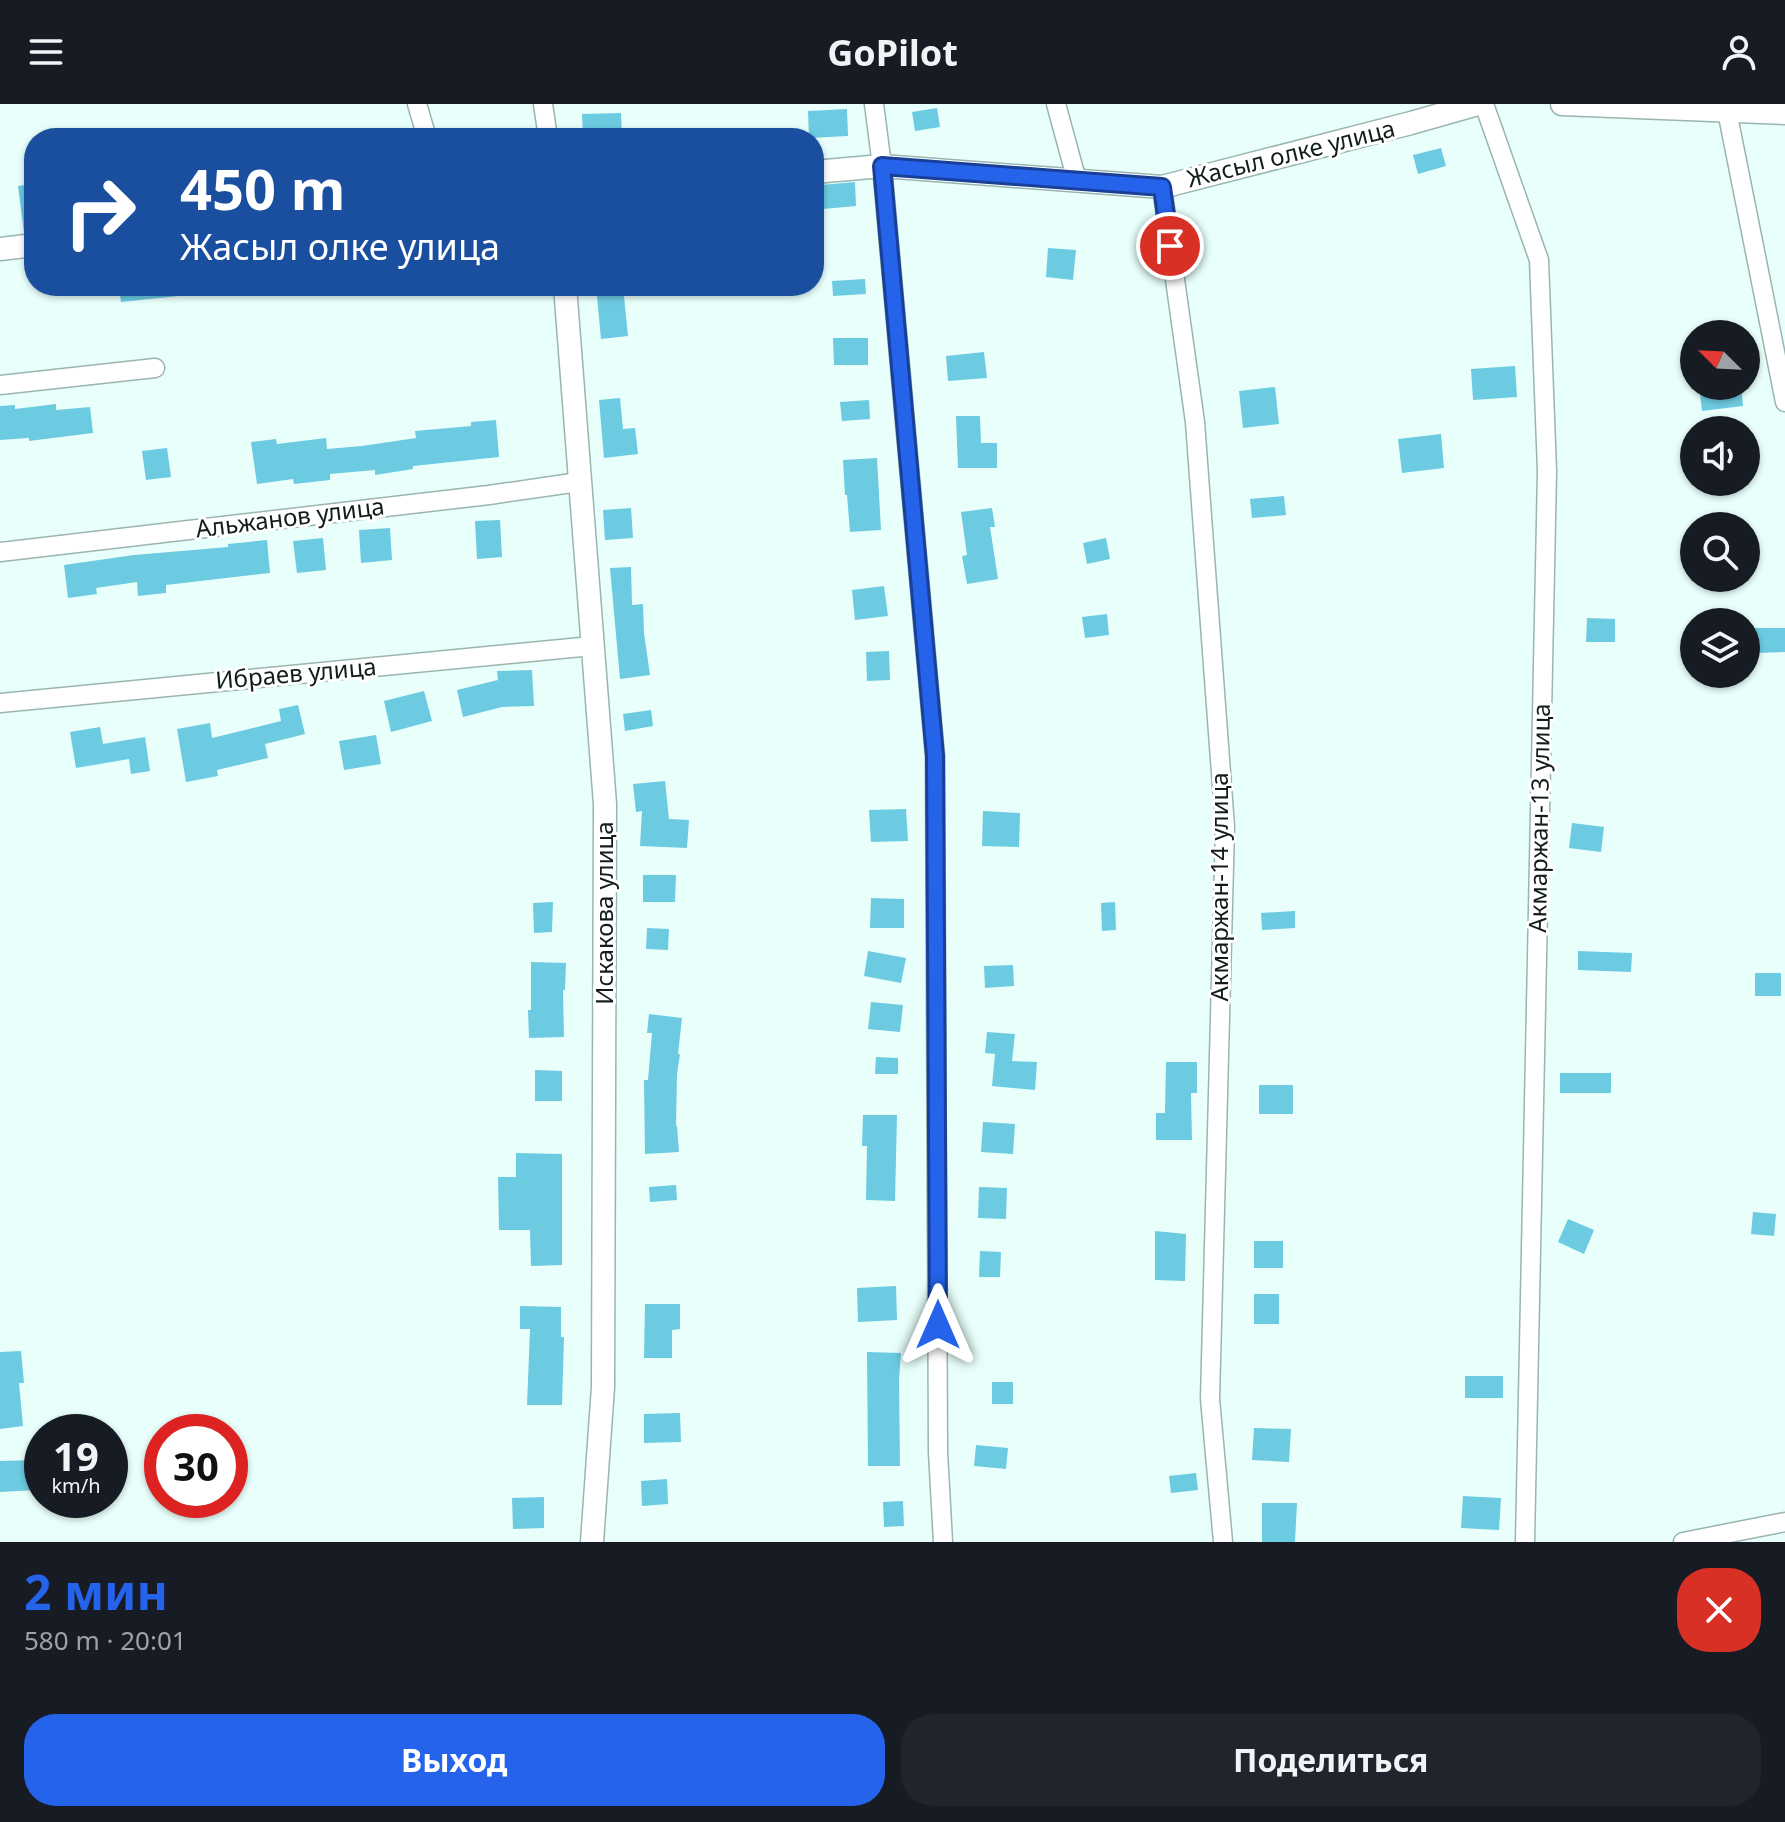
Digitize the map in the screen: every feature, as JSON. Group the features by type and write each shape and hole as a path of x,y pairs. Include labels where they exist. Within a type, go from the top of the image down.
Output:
{"street":[{"path":"417,104 424,128"},
{"path":"543,104 547,128"},
{"path":"874,104 935,756 938,1452 943,1542"},
{"path":"1056,104 1077,181"},
{"name":"Жасыл олке улица","path":"824,171 882,166 1162,187 1481,104"},
{"name":"Акмаржан-13 улица","path":"1481,104 1539,260 1547,471 1525,1542"},
{"path":"1562,104 1785,113"},
{"path":"1727,111 1785,402"},
{"name":"Акмаржан-14 улица","path":"1162,187 1195,422 1225,827 1210,1399 1223,1542"},
{"path":"0,249 24,246"},
{"name":"Искакова улица","path":"566,296 605,804 603,1387 592,1542"},
{"path":"0,385 155,368"},
{"name":"Альжанов улица","path":"0,552 579,482"},
{"name":"Ибраев улица","path":"0,703 592,646"},
{"path":"1683,1542 1785,1522"}],"building":[{"path":"937,108 940,127 915,131 912,112"},
{"path":"847,109 848,136 824,137 824,128 809,128 808,111"},
{"path":"621,113 622,128 583,128 582,114"},
{"path":"1441,148 1446,166 1418,174 1413,155"},
{"path":"855,182 856,206 824,209 824,185"},
{"path":"24,185 24,232 18,186"},
{"path":"1048,248 1076,250 1073,280 1046,277"},
{"path":"865,279 866,294 833,296 832,281"},
{"path":"120,296 179,296 121,302"},
{"path":"597,296 624,296 628,336 601,339"},
{"path":"833,338 868,338 868,365 834,365"},
{"path":"984,352 987,378 948,381 946,356"},
{"path":"1515,366 1517,397 1473,400 1471,369"},
{"path":"1275,387 1279,424 1243,428 1239,391"},
{"path":"620,398 623,429 635,428 638,454 604,458 599,400"},
{"path":"869,400 870,419 842,421 840,402"},
{"path":"1701,400 1742,400 1743,406 1702,411"},
{"path":"56,404 56,410 90,407 93,433 29,441 29,438 0,440 0,406 15,405 15,409"},
{"path":"956,416 980,416 981,443 997,443 997,468 958,468"},
{"path":"496,420 499,457 413,466 413,469 375,475 375,470 330,474 330,480 294,484 293,479 257,484 251,442 276,439 277,444 326,438 327,449 362,446 416,438 415,431 471,426 471,422"},
{"path":"1441,434 1444,468 1402,473 1398,439"},
{"path":"167,448 171,477 146,480 142,451"},
{"path":"877,458 881,530 850,532 843,460"},
{"path":"1284,496 1286,515 1252,518 1250,499"},
{"path":"631,508 633,538 605,540 603,510"},
{"path":"992,508 995,527 990,527 998,579 967,584 962,556 967,555 961,512"},
{"path":"500,520 502,557 477,559 475,521"},
{"path":"390,528 392,560 361,563 359,530"},
{"path":"323,538 326,570 297,573 293,541"},
{"path":"1106,538 1110,559 1087,564 1083,543"},
{"path":"267,540 270,573 166,585 166,593 138,596 137,582 96,588 97,594 68,598 64,565"},
{"path":"631,567 632,605 643,604 650,675 620,679 610,568"},
{"path":"884,586 888,616 855,620 852,590"},
{"path":"1107,614 1109,635 1085,638 1082,617"},
{"path":"1587,618 1615,619 1615,642 1586,642"},
{"path":"1760,628 1785,628 1785,652 1760,653"},
{"path":"889,651 890,680 867,681 866,652"},
{"path":"532,670 534,706 502,707 463,717 457,690 498,680 497,671"},
{"path":"424,691 432,721 391,732 384,701"},
{"path":"298,705 305,734 265,744 268,758 217,770 218,776 186,782 177,729 210,723 212,738 281,721 279,709"},
{"path":"651,710 653,726 625,731 623,714"},
{"path":"100,727 103,744 145,737 150,771 131,774 129,759 76,768 70,732"},
{"path":"376,735 381,764 344,770 339,741"},
{"path":"665,781 669,819 689,820 687,848 640,846 642,811 636,812 633,784"},
{"path":"906,809 908,841 871,842 869,810"},
{"path":"983,811 1020,813 1019,847 982,846"},
{"path":"1572,823 1604,827 1601,852 1569,848"},
{"path":"643,875 676,875 675,902 643,902"},
{"path":"871,898 904,899 904,928 870,928"},
{"path":"553,902 552,932 534,933 533,903"},
{"path":"1115,902 1116,930 1102,931 1101,903"},
{"path":"1295,911 1295,928 1262,930 1261,913"},
{"path":"647,928 669,929 668,950 646,949"},
{"path":"868,951 906,958 901,983 864,976"},
{"path":"1578,951 1632,953 1631,972 1578,970"},
{"path":"531,962 566,963 564,1037 529,1038"},
{"path":"1013,965 1014,986 985,988 984,966"},
{"path":"1755,973 1781,973 1781,996 1755,996"},
{"path":"871,1002 903,1005 900,1032 868,1029"},
{"path":"649,1014 682,1018 677,1074 679,1152 645,1154 644,1080 648,1080 652,1033 647,1033"},
{"path":"987,1032 1015,1034 1012,1061 1037,1062 1035,1090 992,1086 995,1054 985,1053"},
{"path":"876,1057 898,1058 898,1074 875,1074"},
{"path":"1166,1062 1197,1062 1197,1093 1191,1093 1192,1140 1156,1140 1156,1113 1165,1113"},
{"path":"535,1070 562,1071 562,1101 535,1101"},
{"path":"1560,1073 1611,1073 1611,1093 1560,1093"},
{"path":"1259,1085 1293,1085 1293,1114 1259,1114"},
{"path":"863,1115 897,1115 895,1201 866,1200 867,1146 862,1146"},
{"path":"983,1122 1015,1124 1013,1154 981,1152"},
{"path":"516,1153 562,1154 562,1265 531,1266 530,1230 499,1230 498,1177 516,1177"},
{"path":"676,1185 677,1200 650,1202 649,1187"},
{"path":"979,1187 1007,1188 1006,1219 978,1218"},
{"path":"1753,1212 1776,1214 1774,1236 1751,1234"},
{"path":"1568,1219 1594,1230 1584,1254 1558,1242"},
{"path":"1155,1231 1186,1234 1185,1281 1155,1280"},
{"path":"1254,1241 1283,1241 1283,1268 1254,1268"},
{"path":"980,1251 1001,1252 1000,1277 979,1277"},
{"path":"896,1286 897,1320 858,1322 857,1288"},
{"path":"1254,1294 1279,1294 1279,1324 1254,1324"},
{"path":"645,1304 680,1304 680,1329 672,1330 672,1358 644,1358"},
{"path":"520,1306 561,1307 561,1337 564,1337 562,1405 527,1405 530,1329 520,1329"},
{"path":"21,1351 24,1383 19,1383 23,1426 0,1429 0,1352"},
{"path":"867,1352 901,1353 900,1466 868,1466"},
{"path":"1465,1376 1503,1376 1503,1398 1465,1398"},
{"path":"992,1382 1013,1382 1013,1404 992,1404"},
{"path":"680,1413 681,1442 644,1443 644,1414"},
{"path":"1254,1428 1291,1429 1289,1462 1252,1460"},
{"path":"976,1445 1008,1448 1006,1469 974,1466"},
{"path":"24,1460 24,1491 0,1492 0,1461"},
{"path":"1196,1473 1198,1490 1171,1493 1169,1476"},
{"path":"667,1479 668,1504 642,1506 641,1481"},
{"path":"1463,1496 1501,1498 1499,1530 1461,1528"},
{"path":"544,1497 544,1528 513,1529 512,1498"},
{"path":"903,1501 904,1526 884,1527 883,1502"},
{"path":"1262,1503 1297,1503 1295,1542 1262,1542"}],"route":[{"path":"938,1325 935,756 882,166 1162,187 1170,246"}]}
